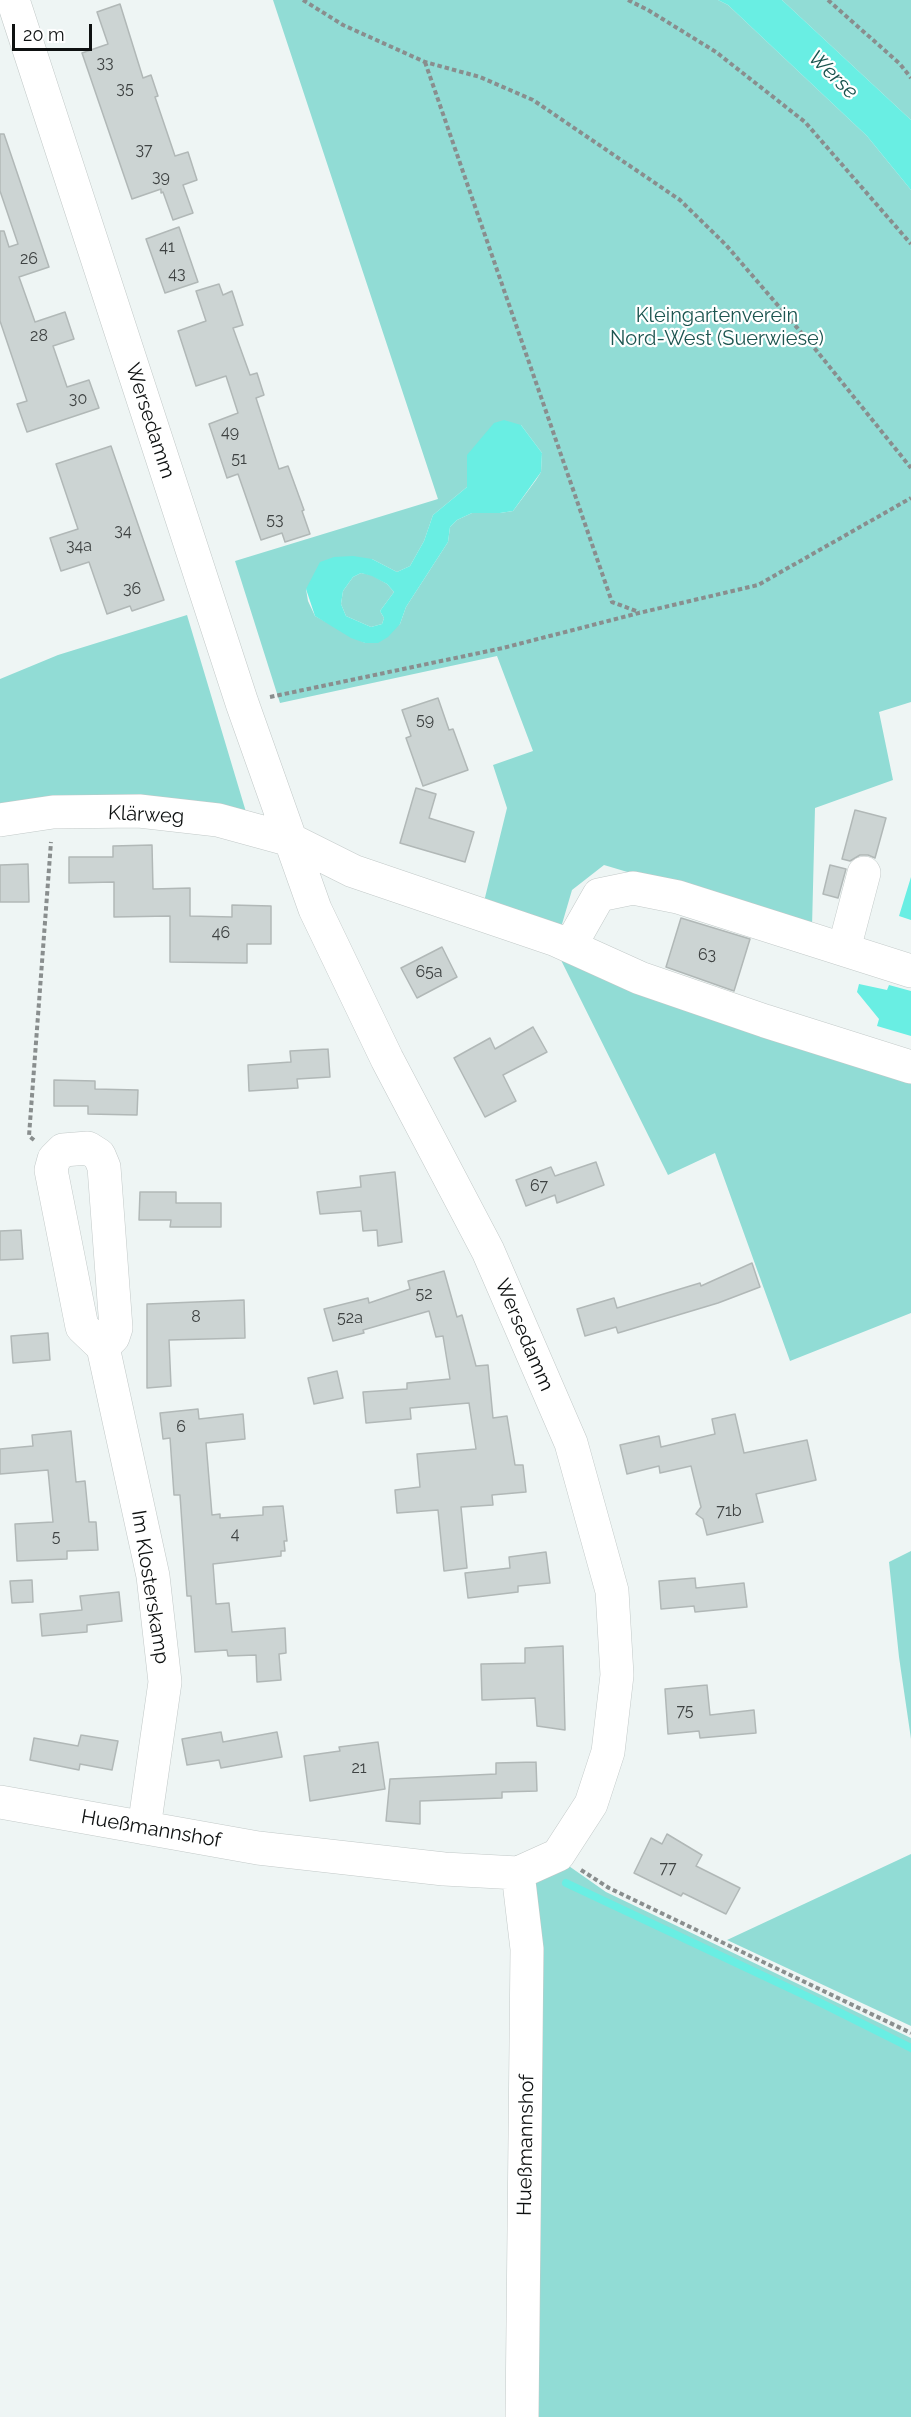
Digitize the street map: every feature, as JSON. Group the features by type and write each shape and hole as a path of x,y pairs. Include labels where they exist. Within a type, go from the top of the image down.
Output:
{"street":[{"name":"Wersedamm","path":"13,0 242,703 315,909 387,1059 488,1251 566,1432 612,1591 617,1675 608,1752 591,1804 558,1855"},
{"name":"Klärweg","path":"0,820 53,812 139,811 218,820 291,840"},
{"path":"291,840 353,871 563,943 640,978 765,1021 911,1067"},
{"path":"844,949 864,873"},
{"path":"563,943 599,895 633,888 678,897 911,971"},
{"path":"88,1148 99,1155 105,1167 116,1328 113,1337 103,1347 82,1327 51,1170 54,1159 63,1150 88,1148"},
{"name":"Im Klosterskamp","path":"103,1347 153,1576 165,1682 144,1828"},
{"name":"Hueßmannshof","path":"0,1802 258,1848 444,1869 518,1873 558,1855"},
{"name":"Hueßmannshof","path":"518,1873 527,1949 522,2417"}],"path":[{"path":"303,0 343,25 425,62 480,77 534,100 680,200 726,245 812,345 911,468"},
{"path":"628,0 716,52 805,122 911,244"},
{"path":"828,0 900,64 911,78"},
{"path":"425,62 612,602 639,613"},
{"path":"242,703 503,648 758,585 911,498"},
{"path":"53,812 29,1136 54,1159"},
{"path":"558,1855 609,1888 911,2033"}],"green space":[{"name":"Kleingartenverein Nord-West (Suerwiese)","path":"273,0 718,0 728,5 867,136 911,190 911,702 879,712 893,780 815,808 812,927 604,865 572,890 555,948 479,922 507,808 493,765 533,751 497,656 280,703 235,561 438,499","holes":["521,425 542,453 541,472 513,511 472,513 457,520 450,527 448,542 406,607 400,624 365,643 315,616 308,601 306,589 372,559 397,572 410,566 424,541 433,515 467,487"]},
{"path":"782,0 911,0 911,120"},
{"path":"361,573 372,575 387,584 394,592 380,611 384,618 382,624 371,627 346,616 341,604 343,591 353,577"},
{"path":"187,615 246,812 0,804 0,679 58,655"},
{"path":"555,948 911,1076 911,1313 790,1361 715,1153 668,1175"},
{"path":"911,1551 911,1739 889,1562"},
{"path":"911,1854 911,2026 727,1940"},
{"path":"566,1864 606,1892 911,2038 911,2417 530,2417 528,1891 536,1879"}],"water":[{"name":"Werse","path":"718,0 782,0 911,120 911,190 867,136 728,5"},
{"path":"504,420 521,425 542,453 541,472 513,511 472,513 457,520 450,527 448,542 406,607 400,624 388,637 378,643 365,643 351,638 315,616 306,589 320,562 334,557 353,556 372,559 397,572 410,566 424,541 433,515 467,487 467,455 494,423","holes":["361,573 387,584 394,592 380,611 384,618 382,624 371,627 346,616 341,604 343,591 353,577"]},
{"path":"911,877 911,920 899,916"},
{"path":"859,984 887,990 889,985 911,991 911,1036 877,1026 879,1019 857,992"}],"building":[{"path":"120,4 143,78 151,75 158,96 155,97 175,156 188,152 197,180 183,185 193,213 173,220 161,189 132,199 82,53 108,44 97,12"},
{"path":"0,134 4,134 49,267 19,277 35,322 65,312 74,339 53,346 67,387 89,380 99,408 27,432 17,404 27,401 0,321 0,231 4,231 9,247 18,244 0,191"},
{"path":"179,227 198,282 165,293 146,239"},
{"path":"219,284 223,295 232,291 243,325 233,328 250,375 257,373 264,395 256,398 279,469 288,466 304,510 302,511 310,534 285,542 282,533 261,540 238,474 227,478 209,424 238,413 226,376 196,386 178,331 206,321 196,291"},
{"path":"111,446 164,600 132,611 130,606 107,614 89,562 61,571 50,538 78,529 56,464"},
{"path":"438,698 449,730 453,729 468,770 423,786 406,738 411,736 402,710"},
{"path":"416,788 436,794 429,818 474,832 465,862 400,843"},
{"path":"855,810 886,818 875,858 860,855 850,861 842,859"},
{"path":"152,845 153,889 190,888 190,916 232,917 232,905 271,906 271,944 247,944 247,963 170,962 170,916 114,917 114,882 69,883 69,857 113,857 113,846"},
{"path":"28,864 29,902 0,902 0,865"},
{"path":"830,865 846,869 838,898 823,894"},
{"path":"681,918 750,939 734,991 666,967"},
{"path":"442,947 457,977 417,998 401,968"},
{"path":"533,1027 547,1052 503,1075 516,1101 485,1117 454,1058 490,1038 495,1049"},
{"path":"328,1049 330,1077 297,1079 298,1088 249,1091 248,1065 291,1062 290,1051"},
{"path":"54,1080 95,1081 95,1089 138,1090 137,1115 88,1114 88,1106 54,1106"},
{"path":"596,1162 604,1185 557,1203 555,1195 526,1206 516,1180 551,1167 555,1176"},
{"path":"395,1172 402,1242 378,1246 377,1230 363,1231 361,1211 320,1214 317,1192 361,1187 360,1176"},
{"path":"140,1192 176,1192 176,1203 221,1203 221,1227 170,1227 171,1220 139,1220"},
{"path":"21,1230 23,1259 0,1260 0,1231"},
{"path":"752,1263 760,1287 718,1303 618,1333 616,1327 585,1336 577,1309 614,1298 617,1308 700,1283 701,1286"},
{"path":"444,1271 457,1317 462,1315 476,1366 488,1365 493,1418 507,1416 515,1465 523,1465 526,1492 492,1495 493,1505 461,1507 467,1568 444,1571 438,1510 397,1513 395,1490 420,1487 417,1454 476,1449 469,1403 410,1408 411,1419 366,1423 363,1392 407,1389 407,1383 450,1379 443,1336 436,1337 429,1311 333,1341 324,1309 368,1298 369,1303 410,1289 408,1281"},
{"path":"244,1300 245,1338 169,1340 171,1386 147,1388 147,1304"},
{"path":"48,1333 50,1360 13,1363 11,1336"},
{"path":"337,1371 343,1398 314,1404 308,1378"},
{"path":"198,1409 199,1419 243,1414 245,1439 206,1443 212,1515 220,1514 220,1518 263,1515 263,1507 283,1506 287,1541 284,1541 285,1551 281,1551 281,1556 213,1564 216,1604 229,1603 232,1632 285,1628 286,1653 279,1654 281,1680 257,1682 256,1655 228,1656 227,1650 195,1652 191,1596 187,1596 180,1495 174,1495 170,1438 163,1439 160,1413"},
{"path":"735,1414 744,1453 807,1440 816,1480 756,1494 763,1522 707,1535 703,1519 696,1514 701,1507 691,1466 660,1473 659,1466 627,1474 620,1445 659,1436 661,1447 715,1434 712,1419"},
{"path":"71,1431 76,1482 85,1481 89,1522 96,1522 98,1550 67,1551 67,1559 17,1561 15,1524 53,1522 48,1470 0,1474 0,1449 33,1446 32,1435"},
{"path":"546,1552 550,1583 518,1586 518,1592 468,1598 465,1573 510,1568 509,1557"},
{"path":"695,1578 696,1588 744,1583 747,1607 695,1612 694,1606 661,1609 659,1581"},
{"path":"32,1580 33,1602 12,1603 10,1581"},
{"path":"119,1592 122,1621 87,1625 87,1632 42,1636 40,1614 82,1610 80,1596"},
{"path":"563,1646 565,1730 537,1726 535,1698 482,1700 481,1664 525,1663 525,1648"},
{"path":"707,1685 710,1715 754,1710 756,1733 700,1738 699,1731 668,1734 665,1689"},
{"path":"221,1732 223,1742 277,1732 282,1757 221,1768 219,1760 187,1765 182,1739"},
{"path":"81,1735 118,1741 112,1770 80,1764 79,1770 30,1760 34,1738 78,1746"},
{"path":"378,1742 385,1789 310,1801 304,1756 340,1751 339,1747"},
{"path":"536,1762 537,1791 502,1792 502,1798 420,1801 420,1824 386,1821 390,1779 496,1774 496,1763"},
{"path":"667,1834 702,1855 696,1866 740,1888 726,1914 683,1893 681,1896 634,1873 651,1838 662,1844"}],"waterway":[{"path":"566,1883 819,2002 911,2048"}]}
